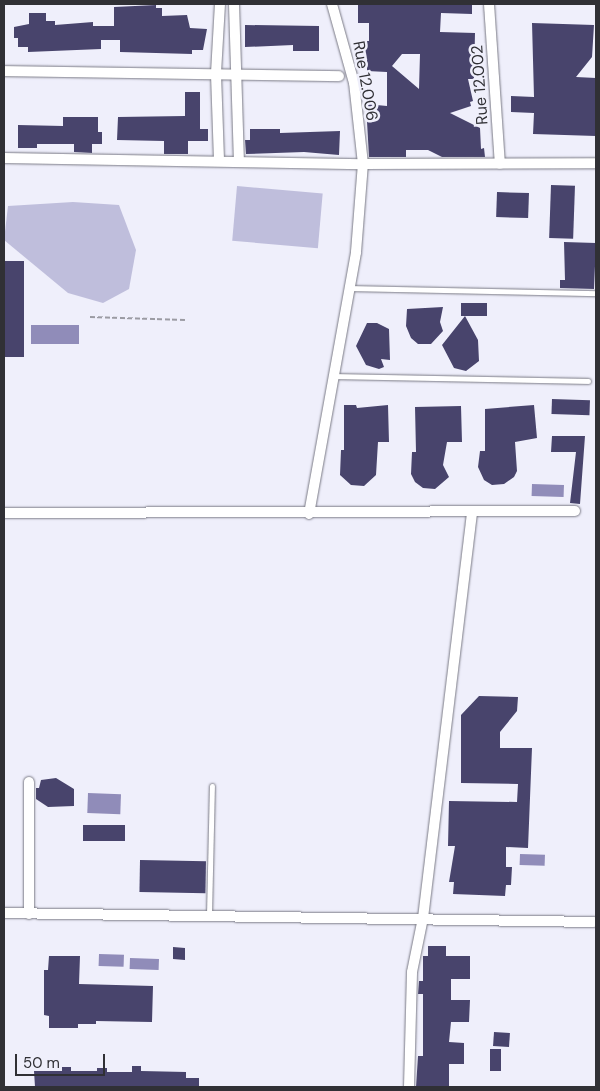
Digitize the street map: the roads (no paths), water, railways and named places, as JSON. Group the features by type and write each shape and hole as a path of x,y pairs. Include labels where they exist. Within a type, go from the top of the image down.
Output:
{"street":[{"path":"219,160 216,73 220,4"},
{"path":"234,4 239,160"},
{"name":"Rue 12.006","path":"310,514 349,288 363,164 349,60 332,4"},
{"name":"Rue 12.002","path":"489,4 500,164"},
{"path":"4,71 339,76"},
{"path":"4,158 239,160 363,164 596,163"},
{"path":"4,513 310,514 575,511"},
{"path":"409,1087 412,972 423,918 472,513"},
{"path":"29,782 29,914"},
{"path":"4,913 594,922"}],"lane":[{"path":"349,288 596,293"},
{"path":"334,376 588,381"},
{"path":"209,916 212,786"}]}
